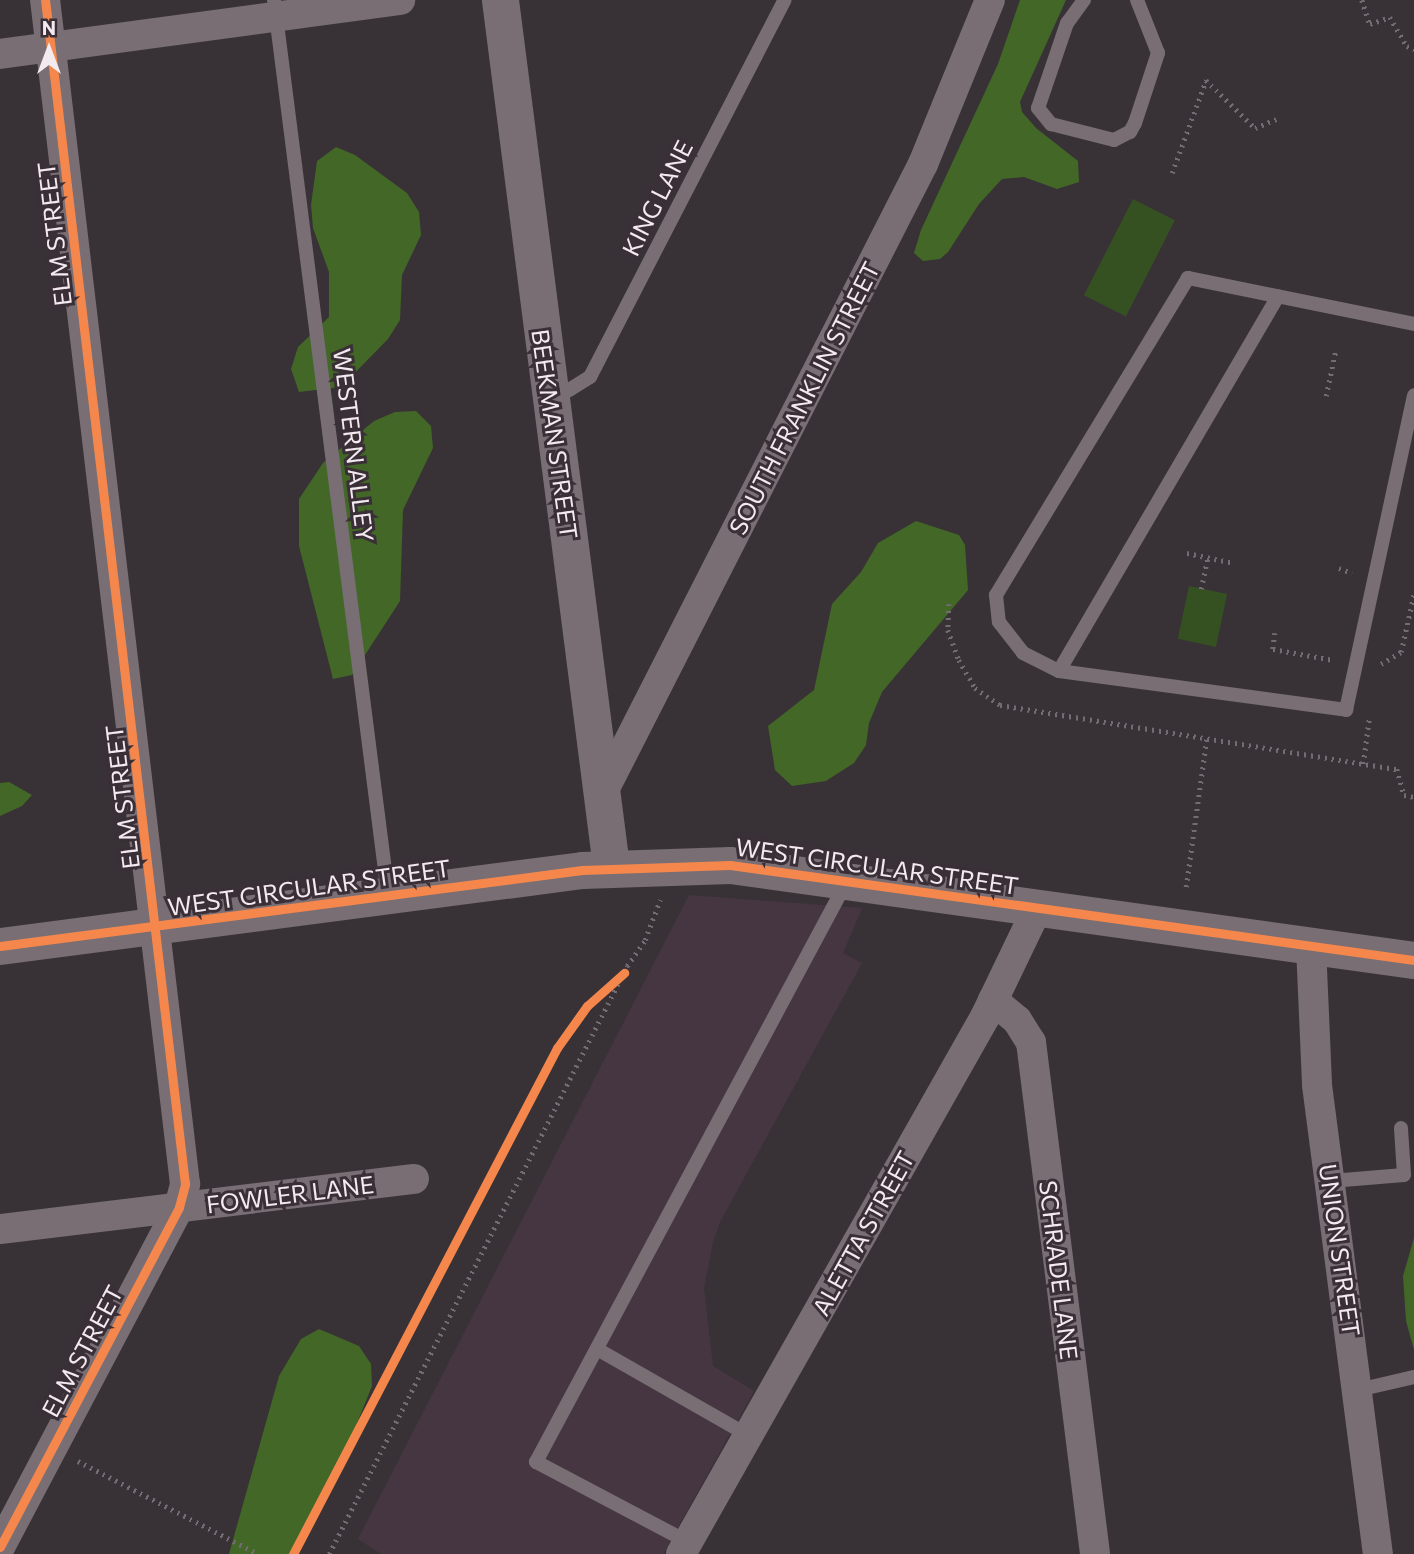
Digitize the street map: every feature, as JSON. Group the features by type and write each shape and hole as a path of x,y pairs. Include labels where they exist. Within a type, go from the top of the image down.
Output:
{"street":[{"name":"ELM STREET","path":"0,1547 179,1207 185,1184 158,927 45,0"},
{"path":"0,54 50,48 275,7 400,0"},
{"name":"BEEKMAN STREET","path":"500,0 549,393 604,790 611,867"},
{"name":"SOUTH FRANKLIN STREET","path":"604,790 923,164 990,0"},
{"name":"WEST CIRCULAR STREET","path":"0,946 611,867 730,864 1414,960"},
{"name":"ALETTA STREET","path":"684,1548 993,1000 1038,907"},
{"name":"UNION STREET","path":"1311,946 1317,1085 1378,1554"},
{"name":"SCHRADE LANE","path":"993,1000 1017,1020 1031,1042 1095,1554"},
{"name":"FOWLER LANE","path":"0,1229 414,1179"}],"lane":[{"name":"KING LANE","path":"549,393 569,390 590,377 785,0"},
{"path":"1084,0 1068,23 1038,108 1051,124 1114,140 1130,132 1135,123 1158,52 1137,0"},
{"name":"WESTERN ALLEY","path":"275,7 389,895"},
{"path":"1414,324 1188,278 996,595 999,622 1023,653 1059,671 1346,710 1414,395"},
{"path":"1059,671 1278,296"},
{"path":"684,1548 536,1462 848,879"},
{"path":"1331,1181 1404,1175 1401,1128"},
{"path":"597,1349 748,1435"},
{"path":"1358,1390 1414,1377"}],"path":[{"path":"1362,0 1370,24 1390,17 1406,46 1414,49"},
{"path":"1172,173 1206,80 1255,128 1276,118"},
{"path":"1326,396 1336,349"},
{"path":"1187,553 1234,563"},
{"path":"1201,589 1208,557"},
{"path":"1377,667 1401,652 1414,594"},
{"path":"949,604 948,630 959,660 975,688 1000,705 1397,769 1404,795 1414,797"},
{"path":"1275,633 1273,649 1339,661"},
{"path":"1363,764 1370,716"},
{"path":"1186,887 1207,738"},
{"path":"329,1554 624,973 660,909 661,890"},
{"path":"293,1554 556,1048 587,1006 624,973"},
{"path":"71,1457 258,1554"}],"shaded area":[{"path":"689,895 862,908 843,953 862,963 720,1222 713,1242 704,1288 713,1366 754,1391 663,1554 381,1554 358,1539"}],"green space":[{"path":"1020,0 1066,0 1020,102 1022,112 1036,128 1078,161 1079,182 1057,189 1024,177 1002,179 979,204 948,252 940,259 923,261 914,253 921,230 998,64"},
{"path":"336,147 355,155 407,193 419,212 421,235 402,275 400,320 388,339 341,387 299,392 291,369 298,347 329,317 329,272 313,228 311,205 317,161"},
{"path":"1133,199 1175,220 1126,317 1084,295"},
{"path":"416,411 431,426 433,448 403,510 400,601 352,675 333,679 299,546 299,499 323,463 374,421 395,412"},
{"path":"916,521 959,535 965,545 968,590 882,692 869,723 866,745 854,763 826,781 792,786 775,770 768,726 814,690 832,604 861,572 878,543"},
{"path":"1189,586 1227,594 1216,647 1178,639"},
{"path":"9,782 32,795 22,806 0,816 0,783"},
{"path":"1414,1238 1414,1350 1406,1321 1403,1276"},
{"path":"319,1329 359,1346 371,1364 372,1386 337,1473 292,1554 229,1554 279,1376 301,1339"}],"cycle path":[{"path":"0,1547 179,1207 185,1184 45,0"},
{"path":"0,946 582,870 730,865 1414,960"},
{"path":"293,1554 557,1048 587,1006 624,973"}]}
